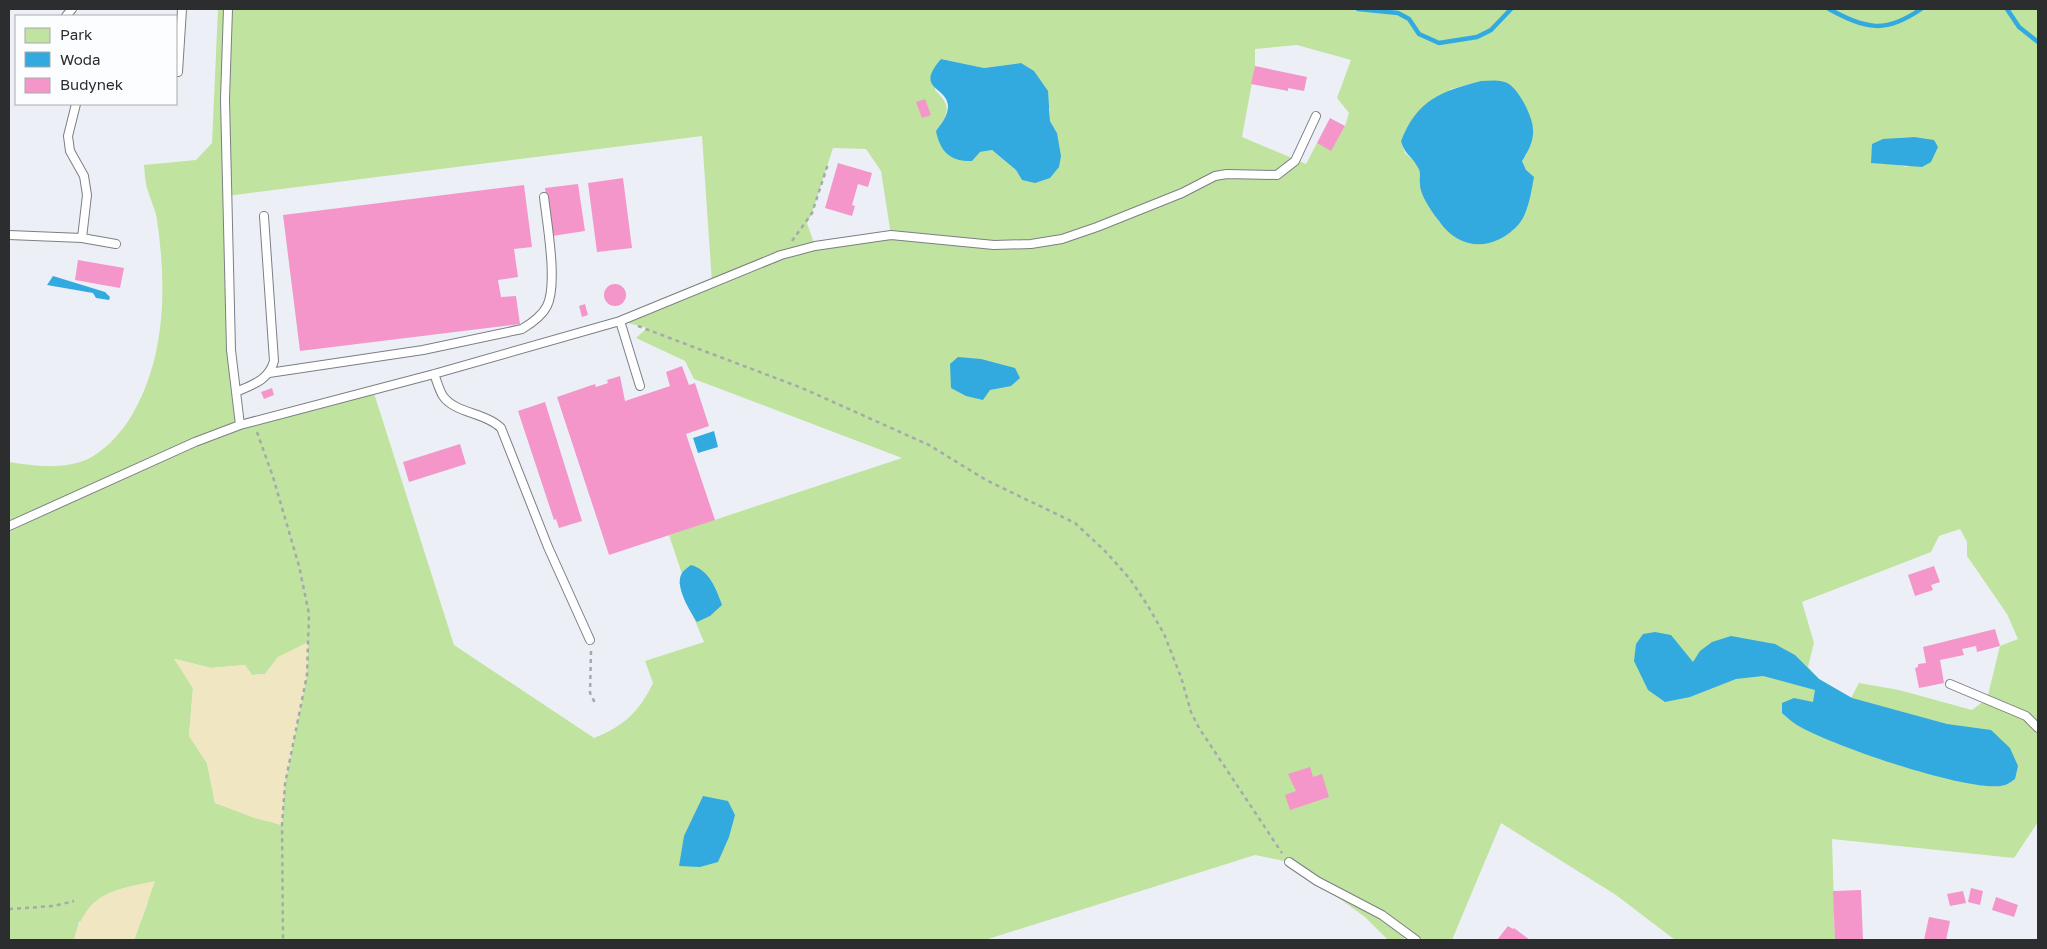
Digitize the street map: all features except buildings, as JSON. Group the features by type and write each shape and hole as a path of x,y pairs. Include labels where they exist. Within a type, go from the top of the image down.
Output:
{"lane":[{"path":"178,72 182,9"},
{"path":"228,9 226,145 231,350 240,425"},
{"path":"76,105 68,136 70,151 84,176 88,195 82,238"},
{"path":"9,526 195,442 240,425 434,374 620,321 781,255 843,241 891,235 994,245 1031,244 1062,239 1182,193 1215,176 1227,174 1277,175 1295,161 1316,116"},
{"path":"236,392 253,385 269,373 423,350 522,329 530,324 547,306 552,290 544,197"},
{"path":"264,216 274,348 274,361 269,373"},
{"path":"9,235 82,238 116,244"},
{"path":"620,321 640,386"},
{"path":"434,374 442,393 448,401 490,419 501,428 548,547 590,640"},
{"path":"1950,684 2026,716 2038,728"},
{"path":"1289,862 1316,881 1382,916 1416,940"}],"path":[{"path":"781,255 812,213 828,164"},
{"path":"620,321 648,328 793,385 929,445 986,480 1075,523 1130,579 1148,606 1164,634 1191,712 1199,728 1289,862"},
{"path":"254,421 299,566 309,614 307,675 286,784 282,825 283,940"},
{"path":"590,640 590,693 595,703"},
{"path":"9,909 54,906 74,901"}],"green space":[{"path":"218,9 2038,9 2038,822 2014,858 1832,839 1835,940 1675,940 1616,895 1501,823 1452,940 1416,940 1408,935 1402,940 1388,940 1365,917 1289,862 1255,855 985,940 134,940 148,902 79,922 74,940 9,940 9,462 59,466 88,459 106,447 129,420 141,397 150,373 157,349 161,323 162,272 160,246 157,220 146,185 144,165 196,160 212,143","holes":["1297,45 1351,60 1337,98 1349,113 1345,126 1331,150 1317,143 1306,164 1242,137 1255,66 1255,49","941,59 984,68 1021,63 1050,109 1050,121 1057,133 1022,180 1016,170 992,150 980,152 936,131 944,119 947,110 935,90","1482,81 1496,81 1527,153 1522,161 1526,170 1439,222 1420,184 1421,174 1417,164 1405,153 1401,141 1407,128 1451,89","702,136 712,283 620,321 647,328 636,338 685,361 694,379 902,458 669,535 682,574 679,583 704,642 645,661 653,683 648,693 630,717 594,738 454,645 373,390 240,425 231,350 227,196","1914,137 1907,167 1896,164 1879,164 1896,138","833,148 866,149 881,171 891,235 815,246 807,223","1960,529 1967,542 1967,556 2007,614 2018,639 2000,646 1987,699 1972,710 1899,690 1859,683 1851,698 1819,679 1808,667 1814,643 1802,602 1931,552 1939,536","308,643 307,675 285,784 281,825 215,803 207,763 189,736 193,688 175,659 211,668 245,665 252,675 265,674 278,657"]}],"sand":[{"path":"308,642 307,675 285,784 282,825 254,818 215,803 207,763 189,736 193,688 174,659 211,668 245,665 252,675 265,674 278,657"},
{"path":"155,881 134,940 74,940 79,924 86,912 103,896 126,887"}],"water":[{"path":"941,59 984,68 1021,63 1034,71 1048,91 1050,121 1057,133 1061,156 1059,167 1050,178 1035,183 1022,180 1016,170 992,150 980,152 972,161 964,161 952,157 943,150 936,131 946,116 948,106 943,95 931,82 934,69"},
{"path":"1481,81 1506,82 1515,90 1524,103 1533,125 1533,132 1527,153 1522,161 1526,170 1534,177 1531,195 1519,224 1510,233 1499,239 1489,243 1478,244 1467,243 1457,238 1447,231 1436,217 1422,193 1419,168 1404,149 1401,141 1415,115 1432,99 1454,89"},
{"path":"1914,137 1934,140 1938,147 1931,162 1922,167 1871,163 1872,144 1883,139"},
{"path":"53,276 105,292 110,297 109,300 96,298 93,293 47,285"},
{"path":"958,357 981,359 1015,368 1020,378 1011,386 990,390 983,400 966,396 951,388 950,364"},
{"path":"714,431 718,447 698,453 693,438"},
{"path":"691,565 703,571 711,580 722,605 710,616 697,622 684,598 680,585 682,573"},
{"path":"1655,632 1671,635 1693,662 1700,651 1712,642 1731,636 1775,644 1795,655 1819,679 1852,698 1947,724 1991,730 2010,748 2018,766 2015,779 2005,785 1988,786 1964,783 1901,766 1838,744 1797,725 1782,713 1782,703 1794,698 1813,702 1815,690 1763,676 1736,679 1690,697 1665,702 1648,690 1634,661 1636,644 1643,634"},
{"path":"703,796 728,801 735,815 729,837 718,862 700,867 679,866 684,836"}],"waterway":[{"path":"1358,9 1398,13 1409,19 1419,34 1439,43 1477,37 1491,30 1511,9"},
{"path":"1829,9 1854,21 1875,26 1897,22 1921,9"},
{"path":"2007,9 2019,27 2038,42"}]}
